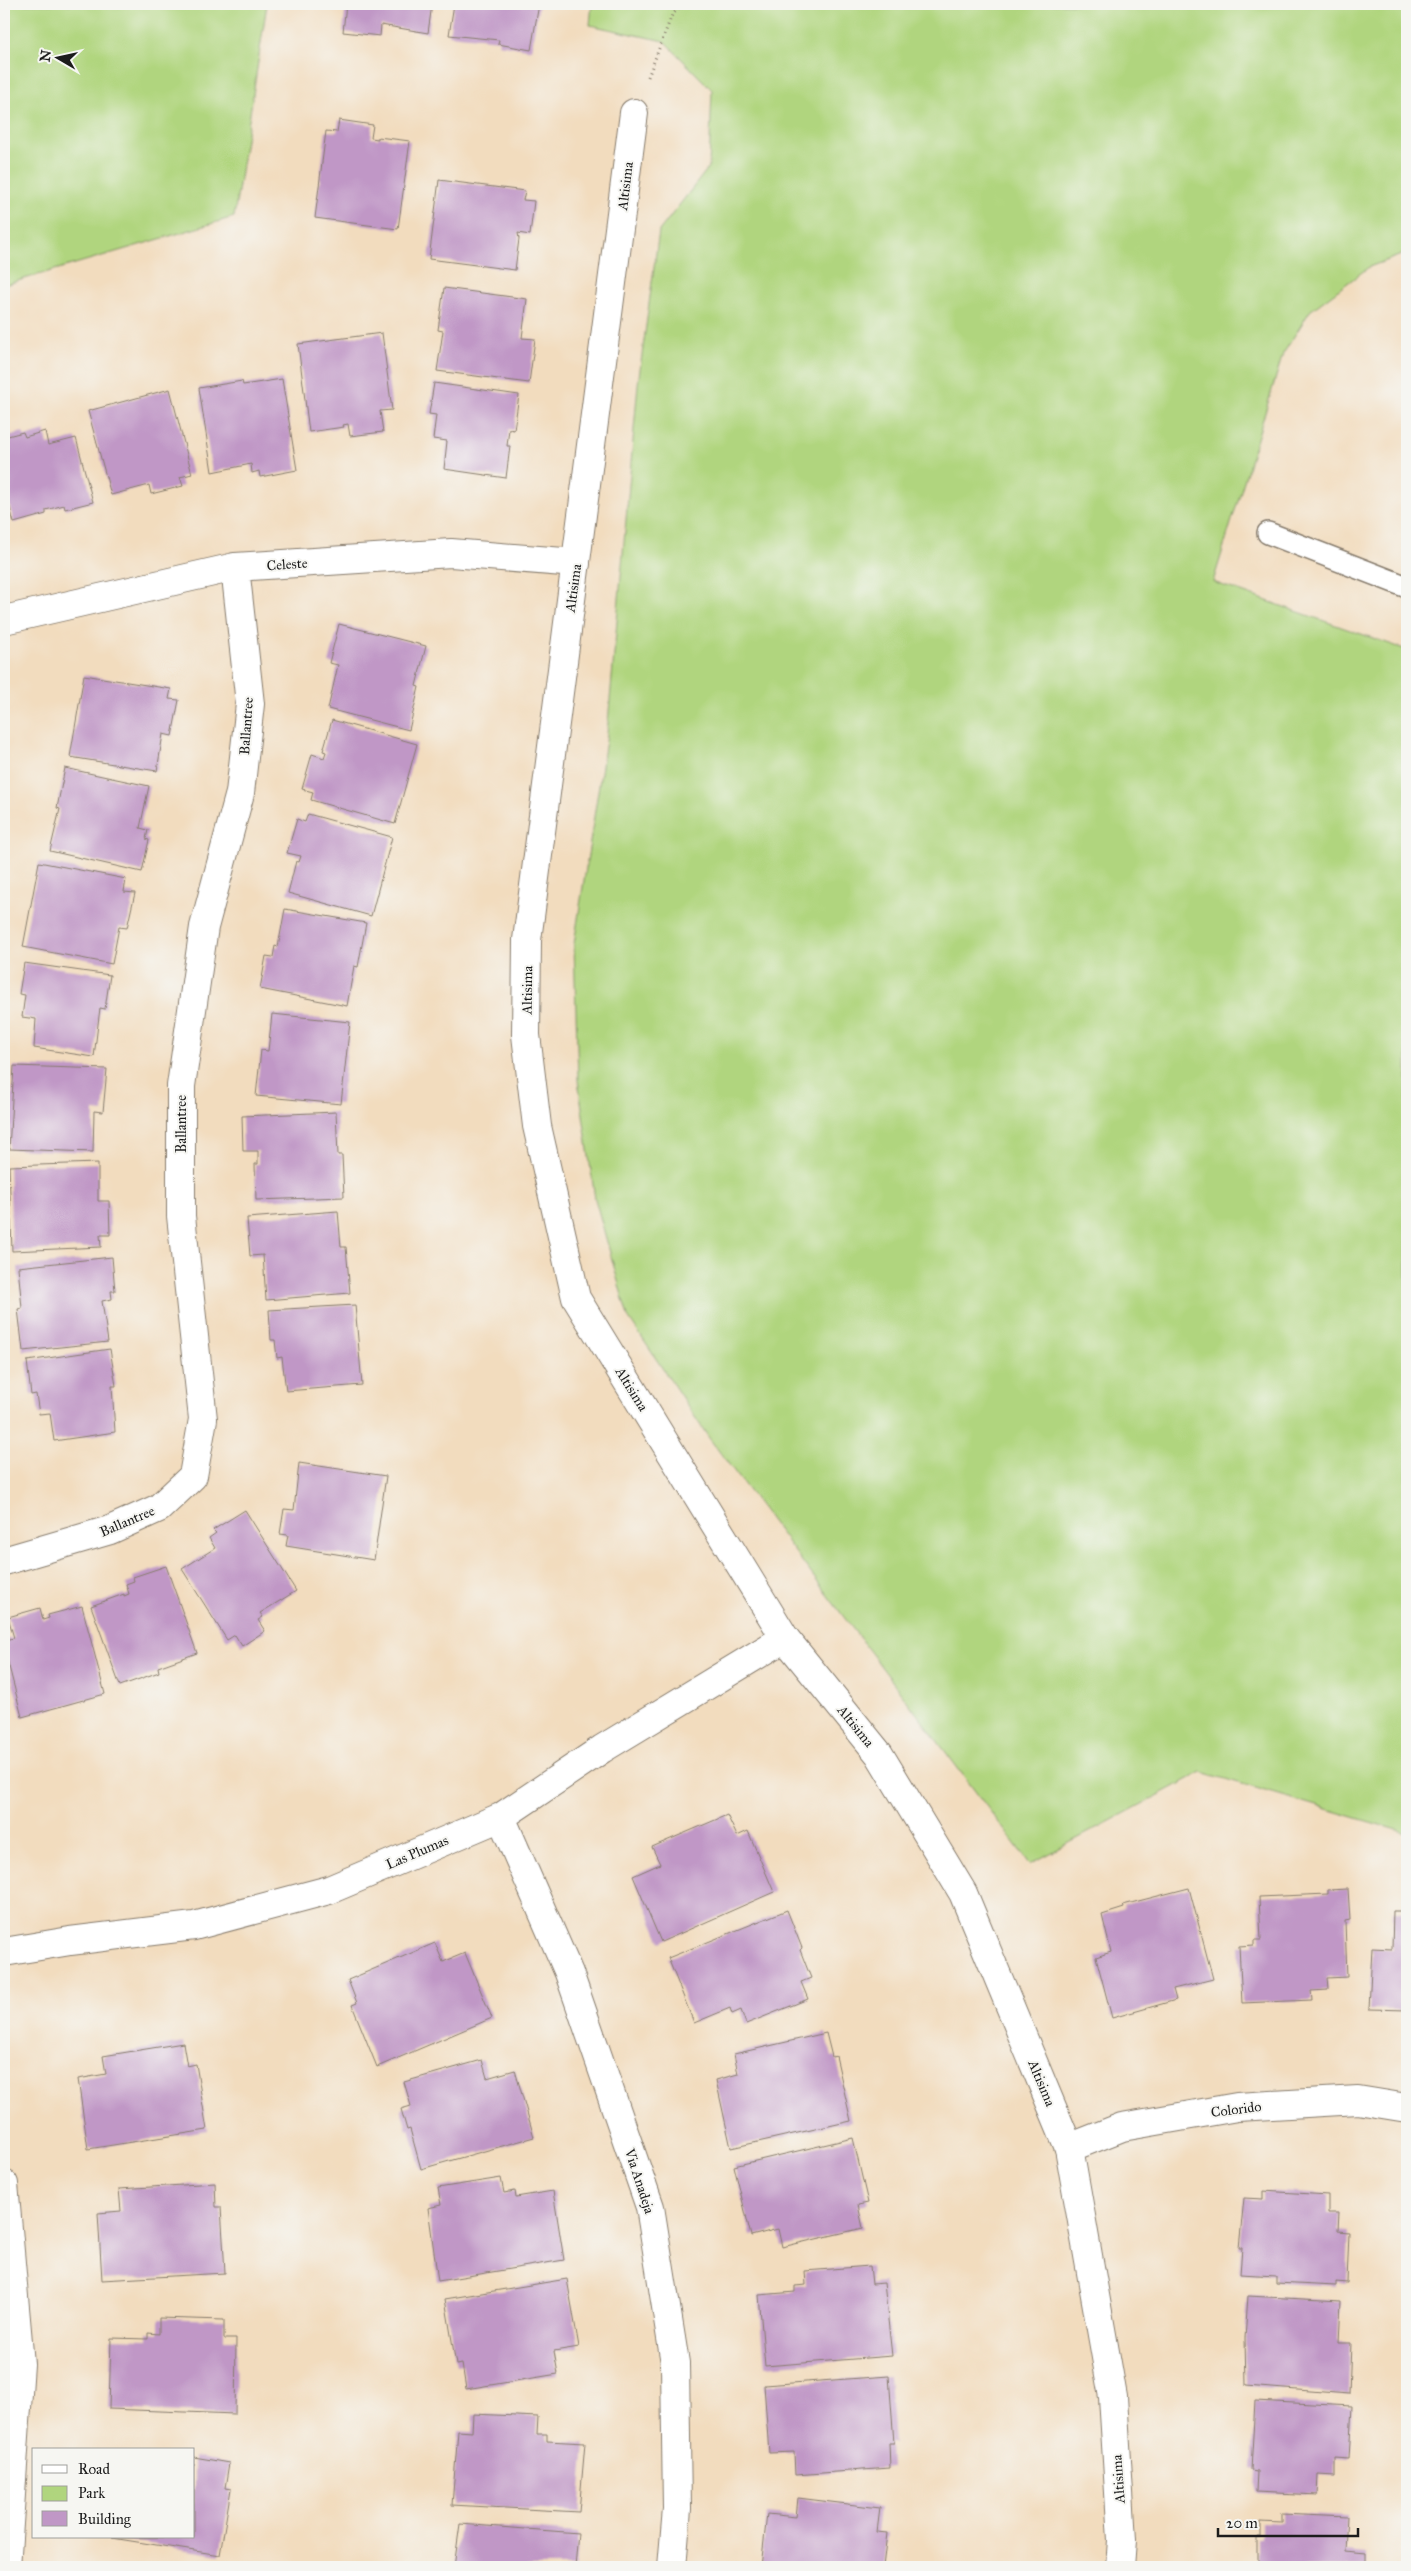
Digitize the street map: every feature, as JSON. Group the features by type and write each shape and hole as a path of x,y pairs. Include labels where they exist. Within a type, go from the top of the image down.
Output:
{"street":[{"name":"Altisima","path":"634,113 527,940 526,1035 537,1126 576,1298 786,1638 879,1754 962,1893 1069,2148 1113,2397 1122,2540 1120,2567"},
{"name":"Celeste","path":"4,620 235,567 451,553 576,563"},
{"name":"Ballantree","path":"4,1561 110,1530 159,1508 193,1476 202,1419 181,1216 181,1086 204,927 240,793 250,704 235,567"},
{"name":"Las Plumas","path":"4,1952 70,1941 194,1926 329,1890 501,1817 602,1749 786,1638"},
{"name":"Via Anadeja","path":"501,1817 568,1973 650,2207 675,2363 678,2509 672,2567"},
{"name":"Colorido","path":"1069,2148 1122,2127 1237,2107 1358,2100 1407,2108"},
{"path":"4,2184 20,2364 6,2567"}],"lane":[{"path":"1268,533 1407,587"}],"path":[{"path":"634,113 672,15 683,4"}],"green space":[{"path":"4,4 267,4 234,217 4,285"},
{"path":"592,4 1407,4 1407,253 1369,267 1310,311 1283,354 1213,582 1407,650 1407,1833 1202,1772 1030,1864 709,1438 628,1317 595,1199 578,1080 574,944 607,734 638,384 659,231 709,167 712,90 664,41 590,25"}],"building":[{"path":"346,4 432,4 428,33 381,25 380,36 343,32"},
{"path":"454,4 539,4 531,50 498,44 499,40 449,35"},
{"path":"339,120 373,125 371,138 378,139 378,137 410,141 398,229 315,218 326,131 337,132"},
{"path":"439,180 525,191 523,200 534,201 530,235 518,233 515,270 429,259"},
{"path":"444,288 527,299 522,338 535,339 529,383 437,371 443,331 438,330"},
{"path":"382,333 392,410 380,411 383,432 350,436 348,424 343,425 344,427 309,432 298,344"},
{"path":"282,379 297,470 260,477 259,471 252,473 251,464 212,472 199,388 242,381 243,385"},
{"path":"434,383 519,395 514,430 509,429 507,446 510,446 506,478 444,469 447,441 433,439 436,415 429,414"},
{"path":"170,389 192,474 180,477 183,486 151,494 149,485 111,495 88,411"},
{"path":"45,431 48,445 76,438 93,502 65,509 64,505 46,510 46,514 14,523 4,485 4,437 23,432 25,437"},
{"path":"339,624 426,646 416,686 419,687 409,730 328,709 338,665 329,663"},
{"path":"84,675 171,689 169,699 179,700 172,736 163,734 157,771 70,757"},
{"path":"332,720 417,744 395,824 311,800 313,792 302,789 312,754 324,758 326,752 323,751"},
{"path":"65,768 149,786 140,828 148,830 146,839 149,840 142,872 50,851 60,809 57,808"},
{"path":"308,814 392,837 371,916 288,893 296,861 299,862 301,856 287,853 297,819 305,822"},
{"path":"39,862 126,879 124,892 135,893 127,928 119,927 112,964 23,947"},
{"path":"285,909 366,923 358,967 354,966 347,1006 260,989 266,956 273,957 275,946 278,947"},
{"path":"24,963 110,975 105,1009 100,1008 94,1057 34,1048 36,1019 22,1017 25,995 19,994"},
{"path":"272,1014 350,1022 341,1104 256,1096 261,1050 268,1051"},
{"path":"14,1066 107,1069 103,1112 94,1111 93,1152 9,1149"},
{"path":"336,1112 338,1155 342,1155 344,1197 256,1200 255,1164 258,1164 258,1151 243,1151 242,1116"},
{"path":"98,1163 98,1201 109,1201 110,1235 100,1235 101,1247 12,1251 9,1166"},
{"path":"338,1211 341,1247 346,1247 350,1293 266,1300 263,1255 250,1256 247,1218"},
{"path":"112,1257 115,1291 111,1291 112,1299 102,1301 108,1342 23,1351 18,1309 22,1308 18,1267"},
{"path":"355,1305 362,1385 286,1391 282,1357 277,1358 275,1340 271,1340 269,1310"},
{"path":"110,1349 116,1386 112,1386 115,1432 54,1441 50,1413 39,1414 36,1394 31,1395 27,1361"},
{"path":"299,1463 386,1476 374,1560 286,1546 288,1535 280,1534 284,1509 294,1510"},
{"path":"245,1510 296,1591 260,1613 263,1617 258,1620 265,1631 242,1646 235,1635 227,1640 182,1569 215,1548 209,1538 216,1533 213,1530"},
{"path":"166,1566 197,1653 158,1667 159,1672 120,1686 91,1606 124,1594 124,1596 129,1594 126,1584 134,1581 133,1577"},
{"path":"82,1606 105,1694 22,1717 4,1647 4,1640 14,1638 8,1617 40,1608 43,1620 49,1618 48,1615"},
{"path":"727,1815 737,1836 748,1831 774,1892 661,1942 633,1876 660,1864 652,1847"},
{"path":"1189,1888 1213,1979 1173,1989 1176,2000 1112,2018 1096,1957 1111,1952 1102,1915 1124,1908 1123,1905"},
{"path":"1348,1889 1350,1920 1345,1921 1347,1977 1327,1978 1328,1990 1311,1991 1312,2000 1242,2003 1239,1946 1254,1945 1254,1940 1261,1940 1259,1897 1328,1894 1328,1890"},
{"path":"787,1910 811,1978 801,1982 808,1999 746,2024 741,2010 732,2014 730,2008 694,2023 668,1958"},
{"path":"1393,1911 1407,1911 1407,2010 1369,2009 1372,1948 1392,1949"},
{"path":"435,1943 443,1962 465,1953 492,2018 377,2067 352,2005 357,2003 348,1980"},
{"path":"826,2033 832,2057 836,2056 851,2121 731,2148 716,2080 738,2074 734,2054"},
{"path":"183,2043 187,2066 196,2064 207,2130 88,2149 78,2079 106,2074 103,2056"},
{"path":"482,2060 487,2078 515,2070 534,2137 421,2169 410,2129 407,2130 401,2109 411,2106 404,2082"},
{"path":"853,2138 868,2203 858,2205 863,2228 782,2247 778,2229 751,2236 734,2166"},
{"path":"501,2178 504,2193 515,2191 516,2197 553,2191 564,2260 438,2281 428,2208 441,2205 438,2188"},
{"path":"215,2183 216,2207 221,2207 225,2273 102,2280 98,2213 121,2211 119,2189"},
{"path":"1263,2191 1328,2195 1328,2213 1339,2213 1338,2231 1349,2232 1347,2283 1336,2282 1336,2286 1276,2283 1276,2276 1240,2274 1242,2248 1239,2248 1244,2198 1263,2199"},
{"path":"870,2266 872,2284 884,2283 892,2356 765,2366 759,2295 795,2292 795,2286 806,2285 805,2271"},
{"path":"567,2279 579,2347 554,2351 558,2374 466,2389 462,2364 456,2365 445,2299"},
{"path":"1248,2296 1341,2301 1339,2343 1351,2343 1349,2394 1246,2386 1245,2338"},
{"path":"159,2318 224,2320 224,2339 236,2339 235,2414 109,2409 111,2338 148,2339 148,2333 159,2334"},
{"path":"889,2376 894,2443 889,2443 890,2468 795,2475 794,2452 769,2453 764,2385"},
{"path":"1255,2401 1352,2406 1349,2459 1335,2458 1335,2476 1318,2475 1317,2495 1256,2492 1257,2471 1251,2470"},
{"path":"473,2414 538,2417 537,2434 547,2434 547,2441 585,2443 579,2512 452,2505 458,2431 472,2432"},
{"path":"195,2457 229,2463 225,2488 231,2489 220,2555 112,2538 195,2538"},
{"path":"798,2498 880,2508 877,2532 887,2533 883,2567 761,2567 767,2514 796,2517"},
{"path":"1282,2513 1347,2516 1345,2551 1366,2553 1366,2567 1257,2567 1257,2538 1261,2538 1261,2522 1282,2523"},
{"path":"460,2524 578,2533 575,2567 454,2567"}]}
